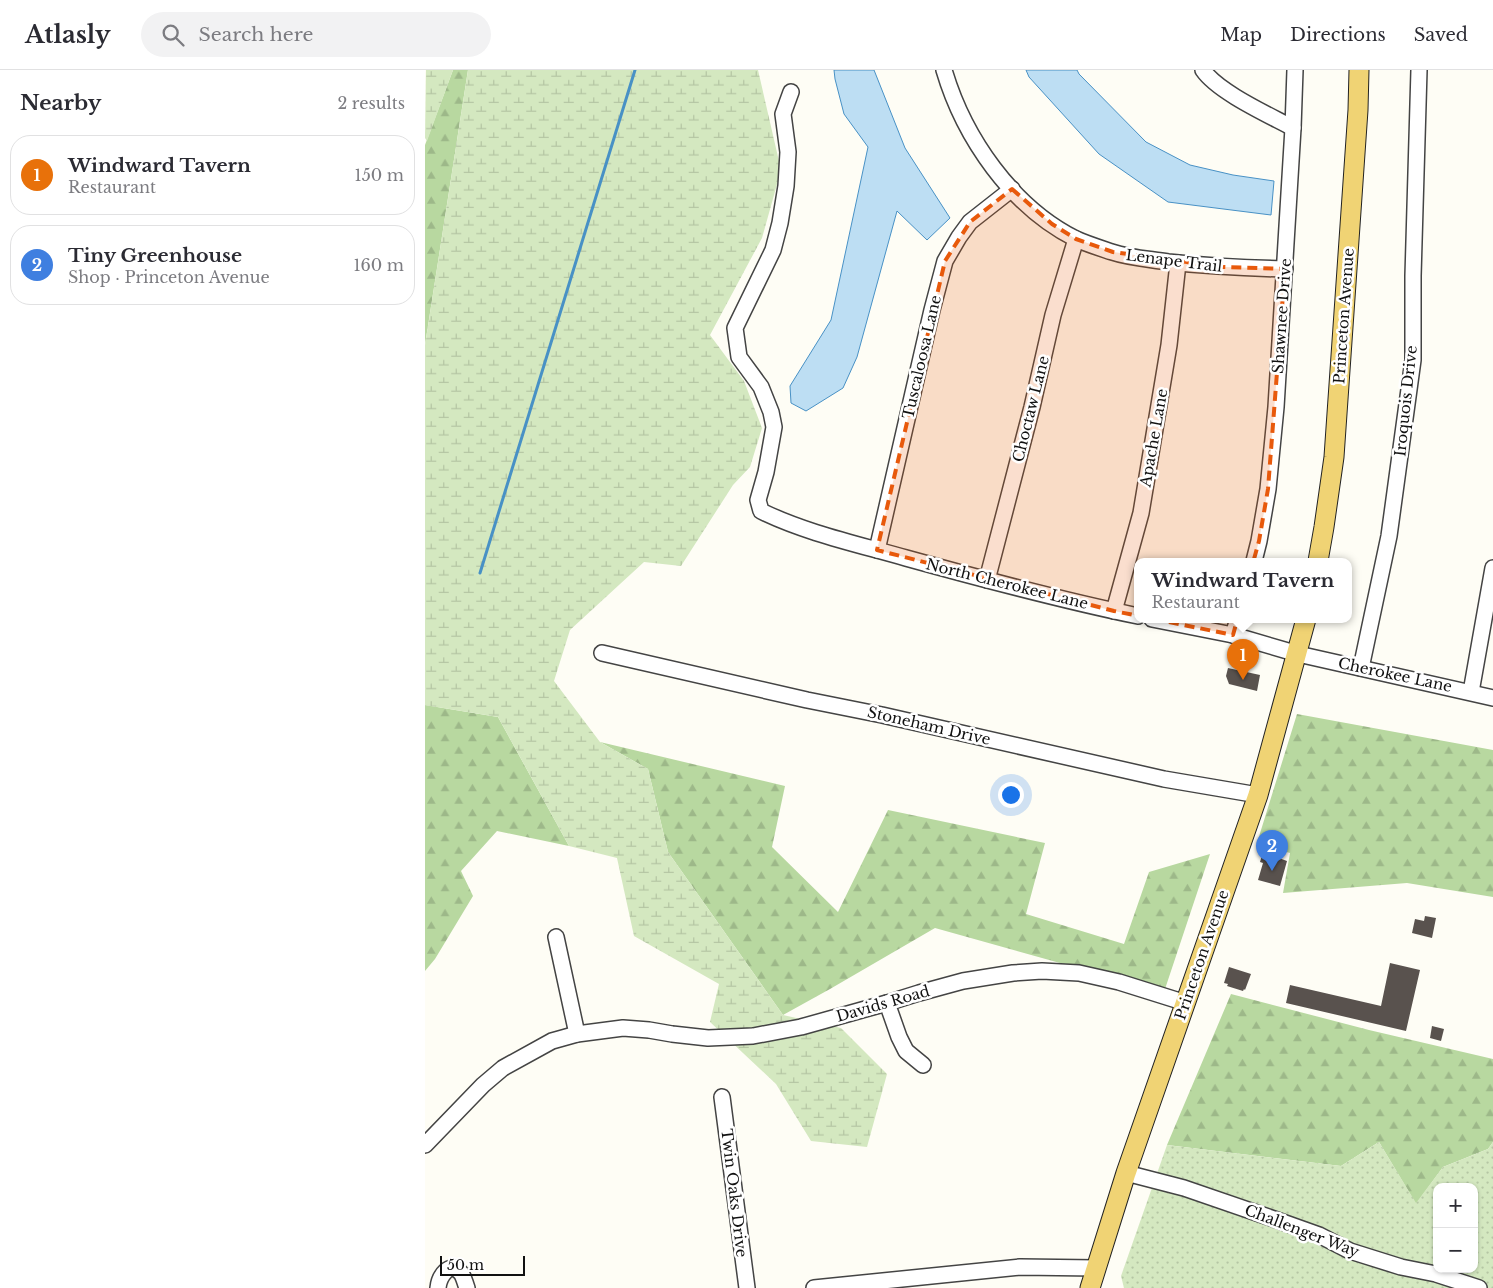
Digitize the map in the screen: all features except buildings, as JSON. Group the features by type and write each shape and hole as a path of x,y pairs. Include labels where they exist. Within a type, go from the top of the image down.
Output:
{"main road":[{"name":"Princeton Avenue","path":"1318,558 1334,457 1357,130 1359,70"},
{"name":"Princeton Avenue","path":"1090,1288 1126,1173 1258,795 1305,623"}],"street":[{"name":"Lenape Trail","path":"944,70 966,126 992,167 1023,202 1052,224 1077,239 1134,258 1223,267 1285,269"},
{"path":"1203,70 1208,77 1237,97 1293,128"},
{"name":"Shawnee Drive","path":"1255,558 1268,489 1276,407 1295,70"},
{"name":"Iroquois Drive","path":"1361,668 1389,536 1413,360 1413,276 1419,70"},
{"path":"791,92 783,114 788,152 786,186 773,250 735,328 739,357 761,387 771,412 774,427 766,472 758,500 761,511 776,518 812,531 877,550"},
{"name":"Tuscaloosa Lane","path":"877,550 945,261 970,222 1011,189"},
{"name":"Choctaw Lane","path":"987,580 1032,407 1053,316 1077,239"},
{"name":"Apache Lane","path":"1114,611 1141,513 1169,345 1178,263"},
{"name":"North Cherokee Lane","path":"877,550 987,580 1134,615"},
{"path":"1471,692 1493,568"},
{"path":"1173,623 1233,635 1298,654"},
{"path":"1233,635 1237,623"},
{"name":"Stoneham Drive","path":"602,653 1164,779 1258,795"},
{"name":"Cherokee Lane","path":"1298,654 1493,698"},
{"path":"425,1145 503,1068 552,1041 577,1034 556,937"},
{"name":"Davids Road","path":"577,1034 623,1028 708,1038 753,1036 801,1027 963,981 1013,972 1079,973 1119,982 1186,1002"},
{"path":"887,1003 906,1051 923,1065"},
{"name":"Twin Oaks Drive","path":"722,1097 747,1288"},
{"name":"Challenger Way","path":"1126,1173 1184,1188 1277,1220 1319,1235 1350,1251 1401,1267 1436,1274 1479,1288"},
{"path":"814,1288 1020,1267 1097,1268"},
{"path":"438,1288 439,1281 445,1271 450,1269 456,1269 461,1273 467,1288"}],"highlighted area":[{"path":"1012,189 1052,224 1076,239 1113,252 1223,267 1285,269 1268,489 1259,541 1233,635 1114,611 877,550 945,261 970,222"}],"green space":[{"path":"426,70 453,70 427,141 425,138"},
{"path":"453,70 468,70 425,345 425,145"},
{"path":"468,70 758,70 781,170 762,238 710,335 744,381 762,428 750,467 733,485 681,566 644,562 570,630 554,681 600,742 648,769 668,852 783,1015 841,1028 887,1074 867,1147 811,1141 776,1084 710,1022 719,984 634,936 617,858 569,846 498,717 425,705 425,345"},
{"path":"425,705 498,717 569,846 497,831 461,871 473,896 435,959 425,971"},
{"path":"1297,714 1493,750 1493,897 1407,883 1283,893 1290,853 1257,843"},
{"path":"600,742 785,786 772,847 838,912 888,810 1045,843 1026,914 1124,944 1149,872 1210,854 1164,992 935,928 783,1015 668,852 648,769"},
{"path":"1231,994 1369,1030 1493,1059 1493,1142 1488,1149 1443,1167 1416,1204 1379,1142 1341,1166 1167,1145"},
{"path":"1379,1142 1416,1203 1443,1167 1488,1149 1493,1142 1493,1288 1124,1288 1121,1276 1167,1145 1341,1166"}],"water":[{"path":"834,70 874,70 905,148 950,218 927,240 897,211 857,357 843,388 806,411 791,403 790,386 831,320 868,147 844,114"},
{"path":"1026,70 1077,70 1146,142 1190,165 1233,175 1274,181 1271,215 1168,202 1099,154 1029,77"}],"waterway":[{"path":"480,573 635,70"}],"place":[{"name":"Windward Tavern","path":"1243,680"},
{"name":"Tiny Greenhouse","path":"1272,871"}]}
